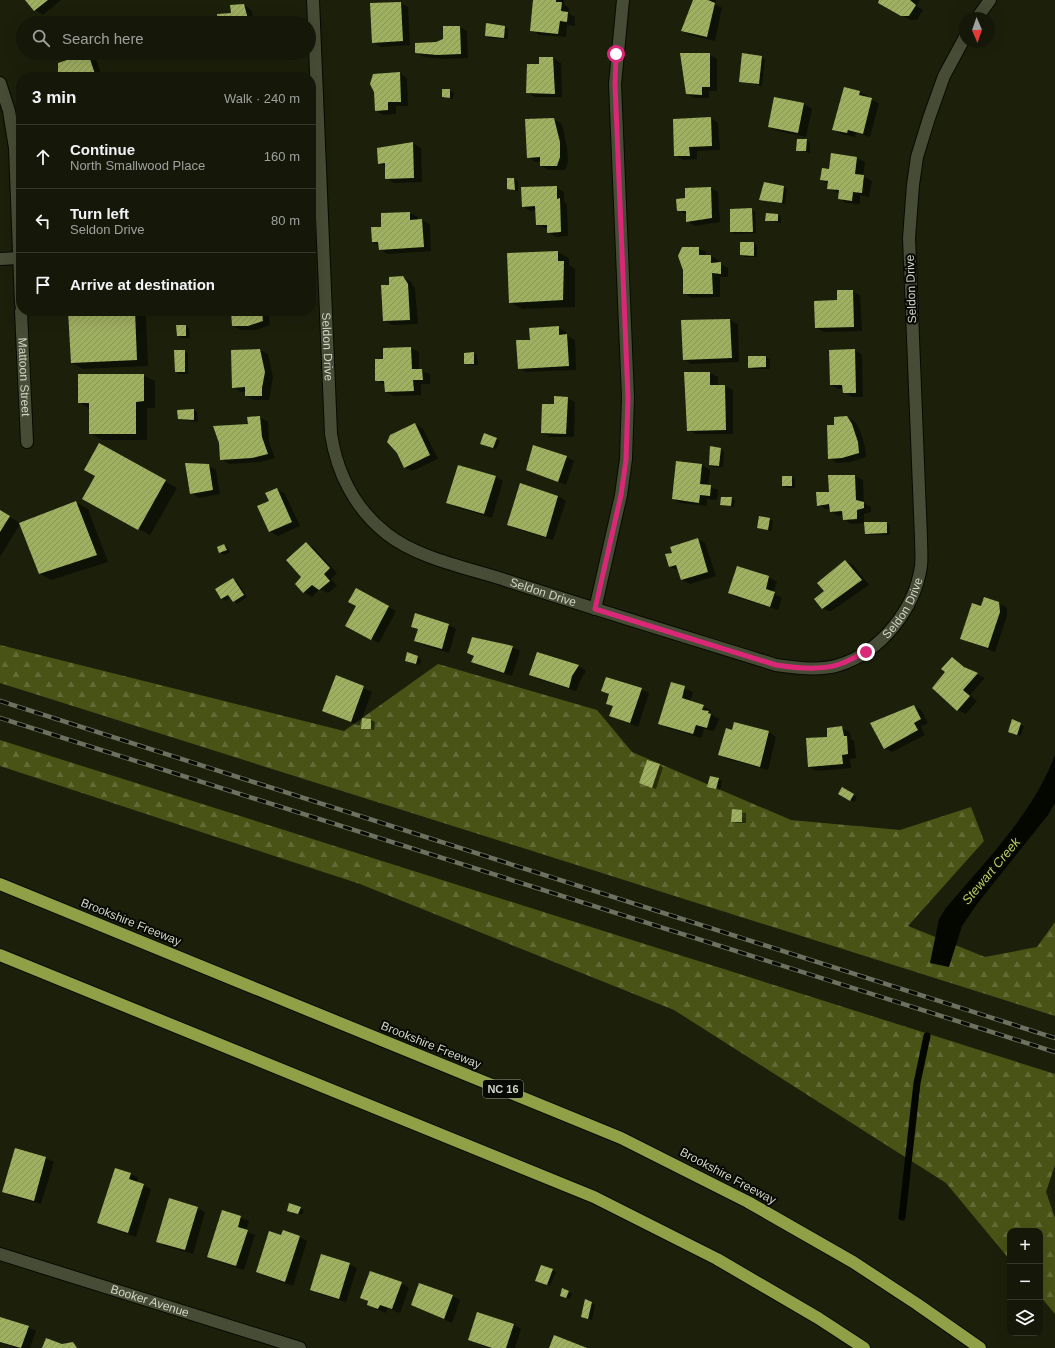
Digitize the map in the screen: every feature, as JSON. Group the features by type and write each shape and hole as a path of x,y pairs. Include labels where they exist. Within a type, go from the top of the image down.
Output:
{"highway":[{"name":"Brookshire Freeway","path":"0,884 621,1138 748,1202 853,1262 980,1348"},
{"path":"0,955 594,1197 716,1260 818,1318 864,1348"}],"street":[{"name":"Seldon Drive","path":"313,0 314,16"},
{"path":"595,609 621,495 626,460 628,397 615,84 616,54 623,0"},
{"path":"981,12 990,0"},
{"name":"Seldon Drive","path":"316,72 331,434 343,478 356,501 375,523 389,535 418,552 776,665 791,668 822,668 840,664 866,652 888,634 905,612 914,592 921,566 909,238 912,185 917,157 929,118 944,76 959,48"},
{"name":"Seldon Drive","path":"315,60 316,72"},
{"path":"0,83 9,111 15,148 16,176"},
{"path":"0,258 16,258"},
{"name":"Mattoon Street","path":"21,316 27,442"},
{"name":"Booker Avenue","path":"0,1254 300,1348"}],"green space":[{"path":"0,645 344,731 438,664 597,710 632,752 791,820 900,830 971,807 984,841 908,926 985,957 1037,947 1055,922 1055,1016 0,683"},
{"path":"0,740 1055,1074 1055,1165 1046,1192 1055,1218 1055,1314 1043,1300 1043,1228 1007,1228 1007,1256 946,1183 674,1010 360,884 0,766"}],"water":[{"path":"1055,755 1055,803 1048,815 977,904 962,926 949,967 930,963 939,919 946,908 1007,836 1021,817 1046,777"}],"building":[{"path":"25,0 48,0 34,11"},
{"path":"533,0 556,0 556,2 562,2 561,11 568,12 567,22 560,21 558,34 530,31"},
{"path":"693,0 708,0 715,3 707,37 681,31"},
{"path":"879,0 910,0 916,5 909,16 901,16 878,3"},
{"path":"401,2 403,41 372,43 370,3"},
{"path":"244,4 247,16 217,16 217,14 231,13 230,5"},
{"path":"486,23 505,26 504,38 485,36"},
{"path":"443,26 460,26 461,54 437,55 415,53 415,43 436,42 443,39"},
{"path":"680,53 710,53 710,87 702,87 702,95 686,94"},
{"path":"742,53 762,56 759,84 739,82"},
{"path":"539,57 553,57 555,94 526,93 527,64 539,64"},
{"path":"67,60 90,60 94,72 58,72 58,63"},
{"path":"400,72 401,102 388,102 388,110 375,111 374,92 370,84 373,74"},
{"path":"844,87 860,91 859,95 872,98 863,134 848,130 847,133 832,130"},
{"path":"442,89 450,89 450,98 442,97"},
{"path":"774,97 804,103 798,133 768,127"},
{"path":"711,117 712,146 689,147 690,156 674,156 673,119"},
{"path":"554,118 560,142 560,157 557,166 540,166 540,157 527,158 525,119"},
{"path":"797,139 807,139 806,151 796,151"},
{"path":"413,142 414,178 385,179 385,163 378,164 377,148"},
{"path":"831,153 857,157 855,174 864,175 862,193 853,192 852,201 838,199 839,190 827,189 828,181 820,180 822,168 829,169"},
{"path":"507,178 514,178 515,190 507,189"},
{"path":"764,182 784,186 782,203 759,200"},
{"path":"557,186 557,199 560,198 561,232 547,233 547,225 536,225 535,206 522,207 521,187"},
{"path":"711,187 712,218 686,222 686,211 677,211 676,199 685,198 685,188"},
{"path":"752,208 753,232 730,232 730,209"},
{"path":"410,212 410,220 422,219 424,247 379,250 378,242 372,242 371,227 381,227 381,213"},
{"path":"766,213 778,214 778,221 765,221"},
{"path":"740,242 754,242 754,256 740,255"},
{"path":"682,247 699,247 699,255 711,255 711,263 721,262 721,274 712,273 713,294 683,294 683,270 678,256"},
{"path":"558,251 558,261 564,261 563,300 509,303 507,253"},
{"path":"403,276 408,284 410,320 383,321 381,285 389,285 389,277"},
{"path":"837,290 853,290 854,327 815,328 814,301 837,300"},
{"path":"68,316 135,316 137,360 71,363"},
{"path":"231,316 262,316 263,321 248,326 232,326"},
{"path":"730,319 732,358 683,360 681,320"},
{"path":"176,325 186,325 186,336 177,336"},
{"path":"559,326 559,335 567,334 569,366 518,369 516,340 530,340 529,328"},
{"path":"411,347 412,369 422,369 423,380 413,380 414,391 385,392 384,381 375,381 375,359 383,359 383,348"},
{"path":"260,349 265,372 262,396 245,396 245,387 232,388 231,350"},
{"path":"855,349 856,393 843,393 842,385 830,385 829,350"},
{"path":"174,350 185,350 185,372 175,372"},
{"path":"474,352 474,364 464,364 464,353"},
{"path":"748,356 766,356 766,367 748,368"},
{"path":"684,372 710,372 710,385 725,385 726,430 687,431"},
{"path":"78,374 144,374 144,401 136,402 136,434 89,434 89,403 78,403"},
{"path":"554,396 568,397 566,434 541,433 542,404 554,404"},
{"path":"194,409 194,420 178,419 177,410"},
{"path":"260,416 262,437 268,454 252,458 220,460 219,443 213,426 248,424 247,417"},
{"path":"847,416 852,424 858,442 859,453 842,458 828,459 827,425 834,425 834,417"},
{"path":"415,423 430,455 404,468 397,453 387,442 390,435"},
{"path":"484,433 497,438 493,448 480,444"},
{"path":"99,443 166,480 138,530 82,499 95,476 84,470"},
{"path":"533,445 567,456 558,482 526,470"},
{"path":"710,446 721,448 719,466 709,465"},
{"path":"676,461 702,464 700,484 711,485 710,496 700,495 699,503 672,499"},
{"path":"185,463 209,464 213,490 190,494"},
{"path":"458,465 496,476 484,514 446,503"},
{"path":"828,475 855,475 856,500 864,502 864,508 857,510 857,519 843,520 842,511 830,512 829,504 817,506 816,492 829,492"},
{"path":"782,476 792,476 792,486 782,486"},
{"path":"520,483 558,496 546,537 507,525"},
{"path":"277,488 292,522 269,532 257,506 269,501 265,493"},
{"path":"721,497 732,497 731,506 720,505"},
{"path":"76,501 97,555 39,574 19,523"},
{"path":"0,510 10,516 0,532"},
{"path":"759,516 770,518 768,530 757,528"},
{"path":"864,522 887,522 887,533 865,534"},
{"path":"698,538 708,572 681,580 676,565 669,567 665,554 672,553 670,547"},
{"path":"306,542 330,568 324,574 330,581 319,590 312,585 303,593 295,584 301,577 286,560"},
{"path":"224,544 227,550 219,553 217,547"},
{"path":"845,560 862,580 822,609 814,599 824,591 817,583"},
{"path":"737,566 769,576 766,589 775,592 770,607 728,593"},
{"path":"233,578 244,595 233,602 228,595 221,599 215,589"},
{"path":"356,588 389,606 371,640 345,626 356,606 348,602"},
{"path":"984,597 999,602 1000,612 988,648 960,639 972,603 981,606"},
{"path":"415,613 449,624 442,649 414,641 418,629 411,627"},
{"path":"472,637 513,646 504,673 471,662 474,656 467,653"},
{"path":"407,652 418,656 416,664 405,661"},
{"path":"537,652 579,665 572,676 569,688 529,675"},
{"path":"952,657 964,667 978,673 963,690 970,696 957,711 932,688 945,672 941,669"},
{"path":"336,675 364,686 351,722 322,711"},
{"path":"606,677 642,688 630,723 609,716 613,706 606,704 609,694 601,691"},
{"path":"671,682 685,686 682,698 704,705 702,710 709,711 708,713 711,714 707,728 696,725 693,734 658,724"},
{"path":"914,705 921,719 914,723 918,730 884,749 870,723"},
{"path":"362,718 371,719 371,729 361,729"},
{"path":"1012,719 1021,723 1017,735 1008,732"},
{"path":"734,722 769,731 760,767 718,755 726,728 732,730"},
{"path":"842,726 844,736 847,736 848,754 842,755 843,764 808,767 806,738 827,737 827,728"},
{"path":"647,760 660,764 652,788 639,783"},
{"path":"710,776 719,778 716,789 707,787"},
{"path":"842,787 854,794 850,801 838,794"},
{"path":"732,809 742,810 742,822 731,822"},
{"path":"15,1148 46,1157 34,1201 2,1192"},
{"path":"115,1168 131,1173 129,1179 144,1184 128,1233 97,1223"},
{"path":"169,1198 198,1207 185,1250 156,1242"},
{"path":"289,1203 301,1207 298,1214 287,1211"},
{"path":"222,1210 241,1216 238,1227 248,1230 236,1266 207,1257"},
{"path":"283,1230 300,1236 285,1282 256,1272 269,1231 281,1235"},
{"path":"321,1254 350,1263 339,1299 310,1290"},
{"path":"541,1265 553,1269 547,1285 535,1281"},
{"path":"370,1271 402,1282 392,1309 380,1305 378,1309 367,1305 368,1301 360,1298"},
{"path":"419,1283 453,1295 444,1319 411,1305"},
{"path":"562,1288 569,1291 566,1298 560,1296"},
{"path":"585,1299 592,1302 588,1319 581,1317"},
{"path":"477,1312 514,1324 506,1348 492,1348 468,1340"},
{"path":"0,1317 29,1326 21,1348 0,1342"},
{"path":"554,1335 587,1348 549,1348"},
{"path":"46,1338 62,1344 73,1342 77,1348 42,1348"}],"waterway":[{"name":"Stewart Creek","path":"902,1217 917,1083 927,1036"}],"railway":[{"path":"0,701 1055,1038"},
{"path":"0,718 1055,1052"}],"route":[{"path":"616,54 615,84 628,397 626,460 621,495 595,609 776,665 791,668 822,668 840,664 866,652"}]}
